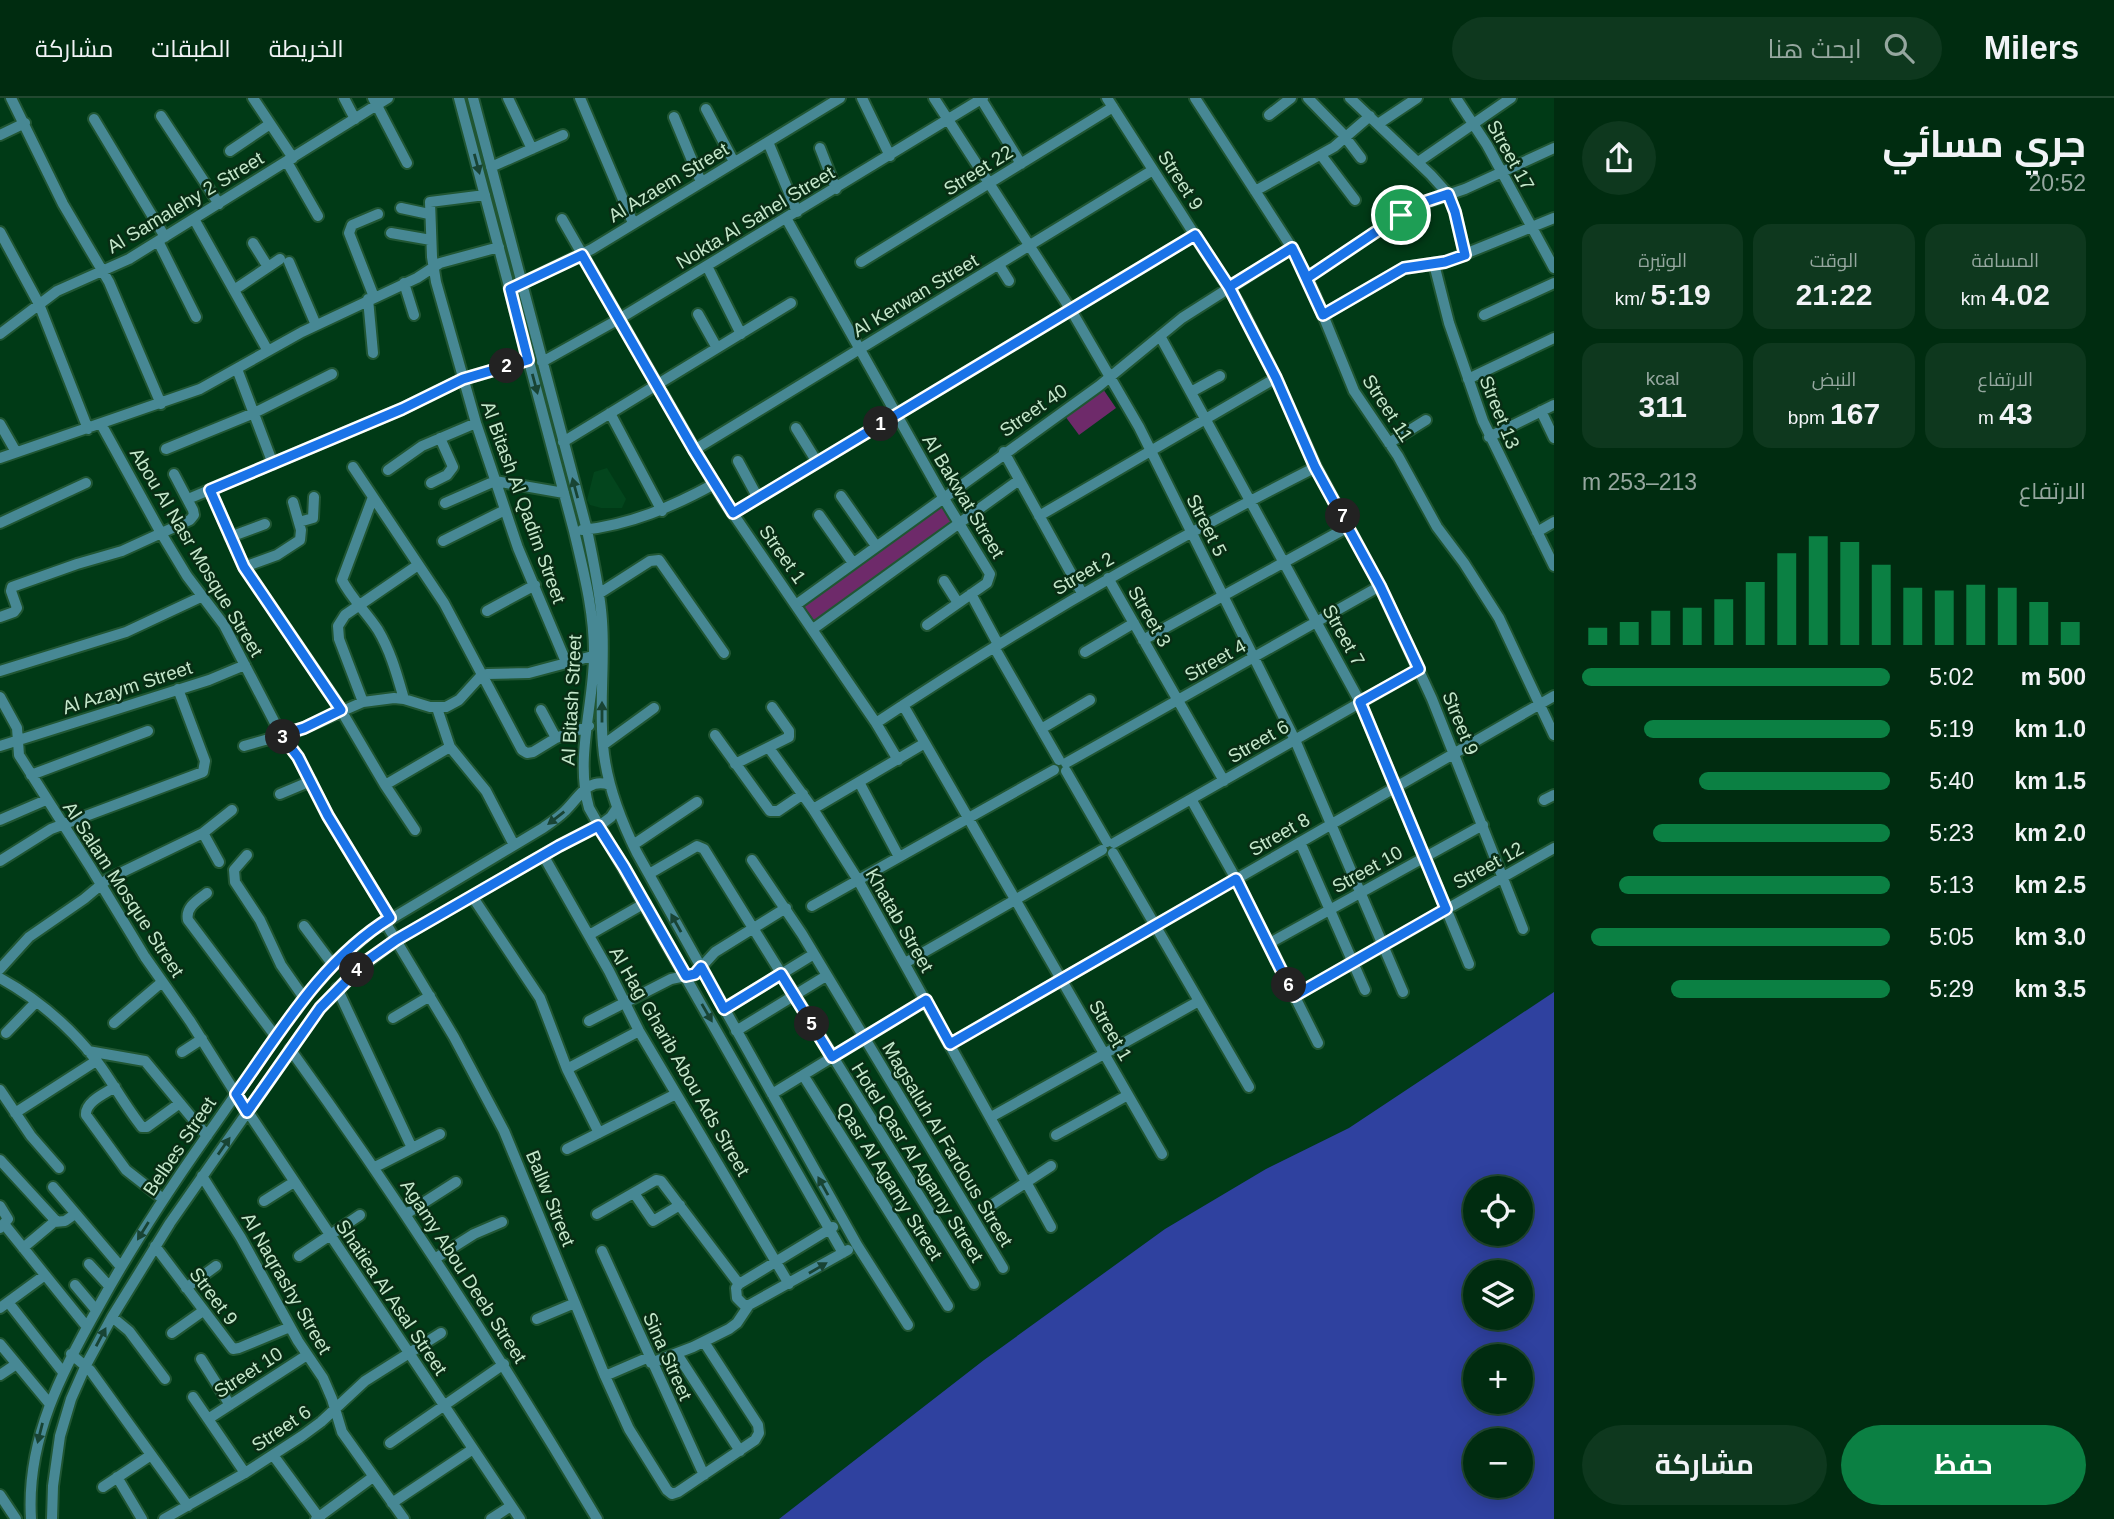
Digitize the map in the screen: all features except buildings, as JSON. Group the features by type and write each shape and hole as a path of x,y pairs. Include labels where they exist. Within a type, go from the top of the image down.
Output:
{"street":[{"path":"11,98 63,204 103,270 161,404"},
{"path":"344,98 355,119"},
{"name":"Al Samalehy 2 Street","path":"0,334 66,286 129,259 355,119 375,102 388,98"},
{"name":"Al Bitash Street","path":"459,98 588,593 599,654 585,765 585,788 589,807 843,1253"},
{"name":"Al Bitash Street","path":"473,98 587,530 600,593 599,654 603,745 617,808 633,845 736,1031 857,1245 908,1325"},
{"path":"508,98 532,149"},
{"path":"580,98 634,223"},
{"name":"Al Azaem Street","path":"510,289 582,255 840,98"},
{"path":"862,98 890,156"},
{"name":"Street 5","path":"934,98 1071,310 1151,451 1295,740 1403,992"},
{"name":"Street 11","path":"1195,98 1292,248 1354,391 1389,443 1437,527 1499,618 1554,735"},
{"path":"1269,115 1291,98"},
{"path":"1308,98 1361,158"},
{"path":"1350,98 1448,194 1465,255"},
{"path":"1255,191 1321,155 1374,120 1417,98"},
{"name":"Street 17","path":"1456,98 1502,171 1554,268"},
{"path":"1418,162 1511,98"},
{"path":"982,99 1021,164"},
{"name":"Nokta Al Sahel Street","path":"542,362 619,319 982,99"},
{"path":"258,100 318,216"},
{"path":"375,102 407,163"},
{"name":"Street 22","path":"861,262 1021,164 1110,103"},
{"name":"Street 9","path":"1110,103 1229,287 1276,378 1315,467 1380,586 1419,669 1523,929"},
{"path":"706,109 734,163"},
{"path":"162,116 219,204"},
{"path":"674,117 701,182"},
{"path":"94,119 162,239 195,317"},
{"path":"0,135 25,123"},
{"path":"230,151 270,124"},
{"path":"491,167 564,135"},
{"path":"768,142 797,212"},
{"path":"820,148 836,189"},
{"path":"1307,278 1415,205 1448,194 1554,148"},
{"path":"1321,155 1354,200"},
{"name":"Al Kerwan Street","path":"694,450 1153,170"},
{"path":"401,208 429,214 432,200 485,195"},
{"path":"373,353 371,298 349,233 352,225 378,214"},
{"name":"Al Bitash Al Qadim Street","path":"429,214 433,267 475,423 505,510 566,662"},
{"name":"Al Bakwat Street","path":"786,218 896,415 990,574 987,583 927,625"},
{"path":"1323,315 1404,268 1434,264 1465,255 1554,218"},
{"path":"194,219 268,351"},
{"name":"Street 1","path":"562,219 714,484 797,604 898,760"},
{"path":"0,232 39,304 88,429"},
{"path":"391,233 431,240"},
{"path":"733,513 1195,235"},
{"path":"253,243 268,267"},
{"path":"0,458 200,389 316,325 433,267 448,260 499,247"},
{"name":"Street 40","path":"797,604 1111,377 1182,318 1292,248"},
{"path":"233,290 268,267 285,260 316,325"},
{"name":"Street 13","path":"1434,264 1449,323 1489,436 1554,566"},
{"path":"999,265 1009,281"},
{"path":"707,266 741,334"},
{"path":"404,283 414,315"},
{"path":"1483,315 1554,283"},
{"path":"563,442 791,303"},
{"path":"698,314 717,348"},
{"name":"Street 7","path":"1160,336 1360,702 1469,964"},
{"path":"1468,379 1554,338"},
{"path":"188,499 402,409 463,379 528,360"},
{"path":"237,369 273,464"},
{"path":"166,449 254,413 332,374"},
{"path":"1191,392 1220,376"},
{"path":"1039,516 1276,378"},
{"path":"1489,436 1554,405"},
{"path":"1541,411 1554,438"},
{"path":"610,413 662,511"},
{"path":"1389,443 1426,420"},
{"path":"388,470 410,453 475,423"},
{"path":"0,424 16,452"},
{"name":"Abou Al Nasr Mosque Street","path":"101,424 160,533 224,625 281,735"},
{"path":"796,428 817,462"},
{"path":"431,483 447,475 453,467 440,438"},
{"path":"1004,452 1082,593"},
{"path":"738,461 758,498"},
{"path":"353,467 444,603 522,750 533,752 556,738 589,726"},
{"name":"Street 2","path":"876,723 1082,593 1190,532 1315,467"},
{"path":"174,474 194,512"},
{"path":"813,629 1020,480"},
{"path":"445,503 495,481 564,493"},
{"path":"0,523 86,483"},
{"path":"574,531 662,511 714,484"},
{"path":"210,490 244,567 341,710 415,830"},
{"path":"841,496 876,546"},
{"path":"299,523 313,518 314,497"},
{"path":"373,498 341,578 361,604 386,647 404,699"},
{"path":"244,567 297,544 302,536 293,502"},
{"path":"0,617 14,612 17,608 10,591 12,587 122,551 190,520 194,512 216,503"},
{"path":"443,541 505,510"},
{"path":"819,515 852,563"},
{"path":"1537,532 1554,522"},
{"path":"230,537 265,524"},
{"path":"1143,640 1348,527"},
{"path":"600,593 652,560 659,560 724,653"},
{"path":"363,702 337,632 341,620 418,565"},
{"name":"Street 3","path":"1108,578 1224,781"},
{"path":"944,581 958,603"},
{"path":"487,611 534,585"},
{"name":"Street 4","path":"813,906 1380,586"},
{"path":"971,594 1061,766 1249,1087"},
{"path":"0,671 126,632 203,596"},
{"path":"1085,652 1133,623"},
{"path":"244,746 304,728 363,702 404,699 438,708 459,700 482,676 529,673 599,654"},
{"name":"Al Azaym Street","path":"0,746 245,665"},
{"name":"Street 6","path":"905,962 1419,669"},
{"path":"0,861 46,831 199,774 205,769 205,761 178,689"},
{"name":"Street 8","path":"950,1044 1554,696"},
{"name":"Al Salam Mosque Street","path":"0,697 17,728 19,755 236,1094"},
{"path":"1041,729 1090,700"},
{"name":"Street 1","path":"903,705 1162,1154"},
{"path":"735,764 787,739 790,734 772,707"},
{"path":"438,708 450,747 486,791 514,845"},
{"path":"603,745 654,708"},
{"path":"541,710 556,738"},
{"path":"31,775 148,731"},
{"name":"Ballw Street","path":"281,735 298,757 396,940 504,1131 629,1429 672,1494 704,1475"},
{"path":"715,736 770,811 778,811 803,794"},
{"path":"813,809 925,743"},
{"path":"385,785 450,747"},
{"name":"Khatab Street","path":"769,748 803,794 858,880 1051,1227"},
{"path":"279,794 311,781"},
{"path":"585,788 599,782 610,785"},
{"path":"859,782 899,857"},
{"name":"Belbes Street","path":"31,1519 34,1461 49,1403 62,1371 109,1286 163,1199 304,998 358,941 387,920 555,820 585,788"},
{"path":"1191,799 1236,879 1318,1043"},
{"path":"0,820 46,800"},
{"path":"633,845 697,802"},
{"name":"Belbes Street","path":"52,1519 53,1486 60,1436 71,1399 86,1365 155,1246 290,1049 337,988 365,962 396,940 607,821 617,808"},
{"path":"0,968 29,937 101,884 203,833 232,810"},
{"name":"Street 10","path":"1268,944 1483,825"},
{"path":"203,833 219,862"},
{"path":"1300,842 1365,990"},
{"name":"Hotel Qasr Al Agamy Street","path":"649,874 697,846 702,847 974,1284"},
{"name":"Street 12","path":"1294,996 1554,848"},
{"path":"247,855 234,870 235,882 260,920 281,965 304,998"},
{"name":"Al Hag Gharib Abou Ads Street","path":"543,855 639,1031 789,1284"},
{"name":"Magsaluh Al Fardous Street","path":"752,860 786,908 1003,1268"},
{"path":"207,893 190,907 188,920 276,1037"},
{"path":"472,896 540,998 567,1069 598,1133"},
{"path":"589,935 645,903"},
{"path":"589,1021 671,978 695,974 715,952 786,908"},
{"path":"304,926 333,965"},
{"path":"724,1009 814,954"},
{"path":"736,1031 826,976"},
{"path":"0,978 36,1002 88,1051 144,1128 180,1103"},
{"path":"114,1023 162,982"},
{"path":"337,988 412,1148"},
{"path":"393,1018 430,996"},
{"path":"772,1094 926,1000"},
{"path":"991,1117 1199,1001"},
{"path":"6,1033 36,1002"},
{"path":"567,1069 639,1031"},
{"path":"182,1052 202,1039"},
{"name":"Agamy Abou Deeb Street","path":"290,1049 375,1167 436,1258 504,1364 597,1519"},
{"path":"88,1051 145,1061 207,1136"},
{"path":"15,1113 96,1061"},
{"name":"Qasr Al Agamy Street","path":"803,1075 948,1306"},
{"path":"115,1087 88,1105 86,1115 126,1170 163,1199"},
{"name":"Shatiea Al Asal Street","path":"236,1094 520,1519"},
{"path":"567,1149 676,1094"},
{"path":"1056,1135 1128,1095"},
{"path":"2,1099 59,1168"},
{"path":"375,1167 440,1134"},
{"path":"0,1160 56,1221 65,1222 75,1214"},
{"path":"990,1206 1051,1166"},
{"name":"Al Naqrashy Street","path":"202,1177 241,1238 290,1327 328,1388 342,1432 404,1519"},
{"path":"597,1214 660,1180 739,1284"},
{"path":"264,1201 294,1182"},
{"path":"406,1214 456,1182"},
{"path":"53,1187 121,1267"},
{"path":"634,1193 653,1221 680,1205"},
{"path":"0,1206 8,1216 2,1226 87,1327"},
{"path":"299,1256 359,1215"},
{"path":"23,1248 56,1221"},
{"path":"749,1305 744,1305 737,1298 736,1288 739,1284 843,1221"},
{"path":"436,1258 474,1234 502,1222"},
{"path":"605,1376 650,1360 677,1354 704,1342 737,1322 749,1305 857,1245"},
{"name":"Street 9","path":"155,1246 233,1349 290,1327"},
{"name":"Sina Street","path":"602,1251 704,1475"},
{"path":"89,1265 109,1286"},
{"path":"186,1288 216,1266"},
{"path":"45,1275 4,1305 62,1371"},
{"path":"75,1285 96,1310"},
{"path":"537,1318 575,1303"},
{"path":"172,1332 203,1311"},
{"path":"112,1317 129,1331 165,1379"},
{"name":"Street 6","path":"164,1519 273,1455 321,1422 365,1381 441,1333"},
{"path":"704,1342 758,1425 758,1437 704,1475"},
{"path":"0,1344 49,1403"},
{"path":"71,1354 86,1365 188,1506"},
{"path":"677,1354 740,1451"},
{"name":"Street 10","path":"208,1419 307,1355"},
{"path":"201,1359 230,1405"},
{"path":"390,1443 504,1364"},
{"path":"0,1375 15,1365"},
{"path":"193,1397 245,1472"},
{"path":"392,1503 473,1449"},
{"path":"103,1487 151,1455"},
{"path":"273,1455 318,1518 373,1476"},
{"path":"117,1477 142,1519"},
{"path":"0,1495 16,1519"},
{"path":"491,1519 511,1506"}],"shaded area":[{"path":"1103,389 1116,408 1079,435 1065,416"},
{"path":"607,468 626,499 622,508 601,508 590,505 587,500 594,472"},
{"path":"940,502 953,523 816,623 802,604"},
{"path":"1554,992 1554,1519 779,1519 984,1360 1165,1229 1266,1169 1349,1128"}],"route":[{"path":"1401,215 1307,278 1292,248 1229,287 1195,235 733,513 582,255 510,289 528,360 463,379 402,409 210,490 251,579 341,710 297,731 281,735 298,757 328,816 390,918 349,949 297,1007 236,1094 247,1112 320,1008 365,962 396,940 573,837 598,826 686,976 695,974 701,967 724,1009 781,974 832,1057 926,1000 950,1044 1236,879 1294,996 1446,909 1360,702 1419,669 1380,586 1315,467 1276,378 1229,287 1292,248 1323,315 1404,268 1445,262 1465,255 1448,194 1415,205 1401,215"}]}
